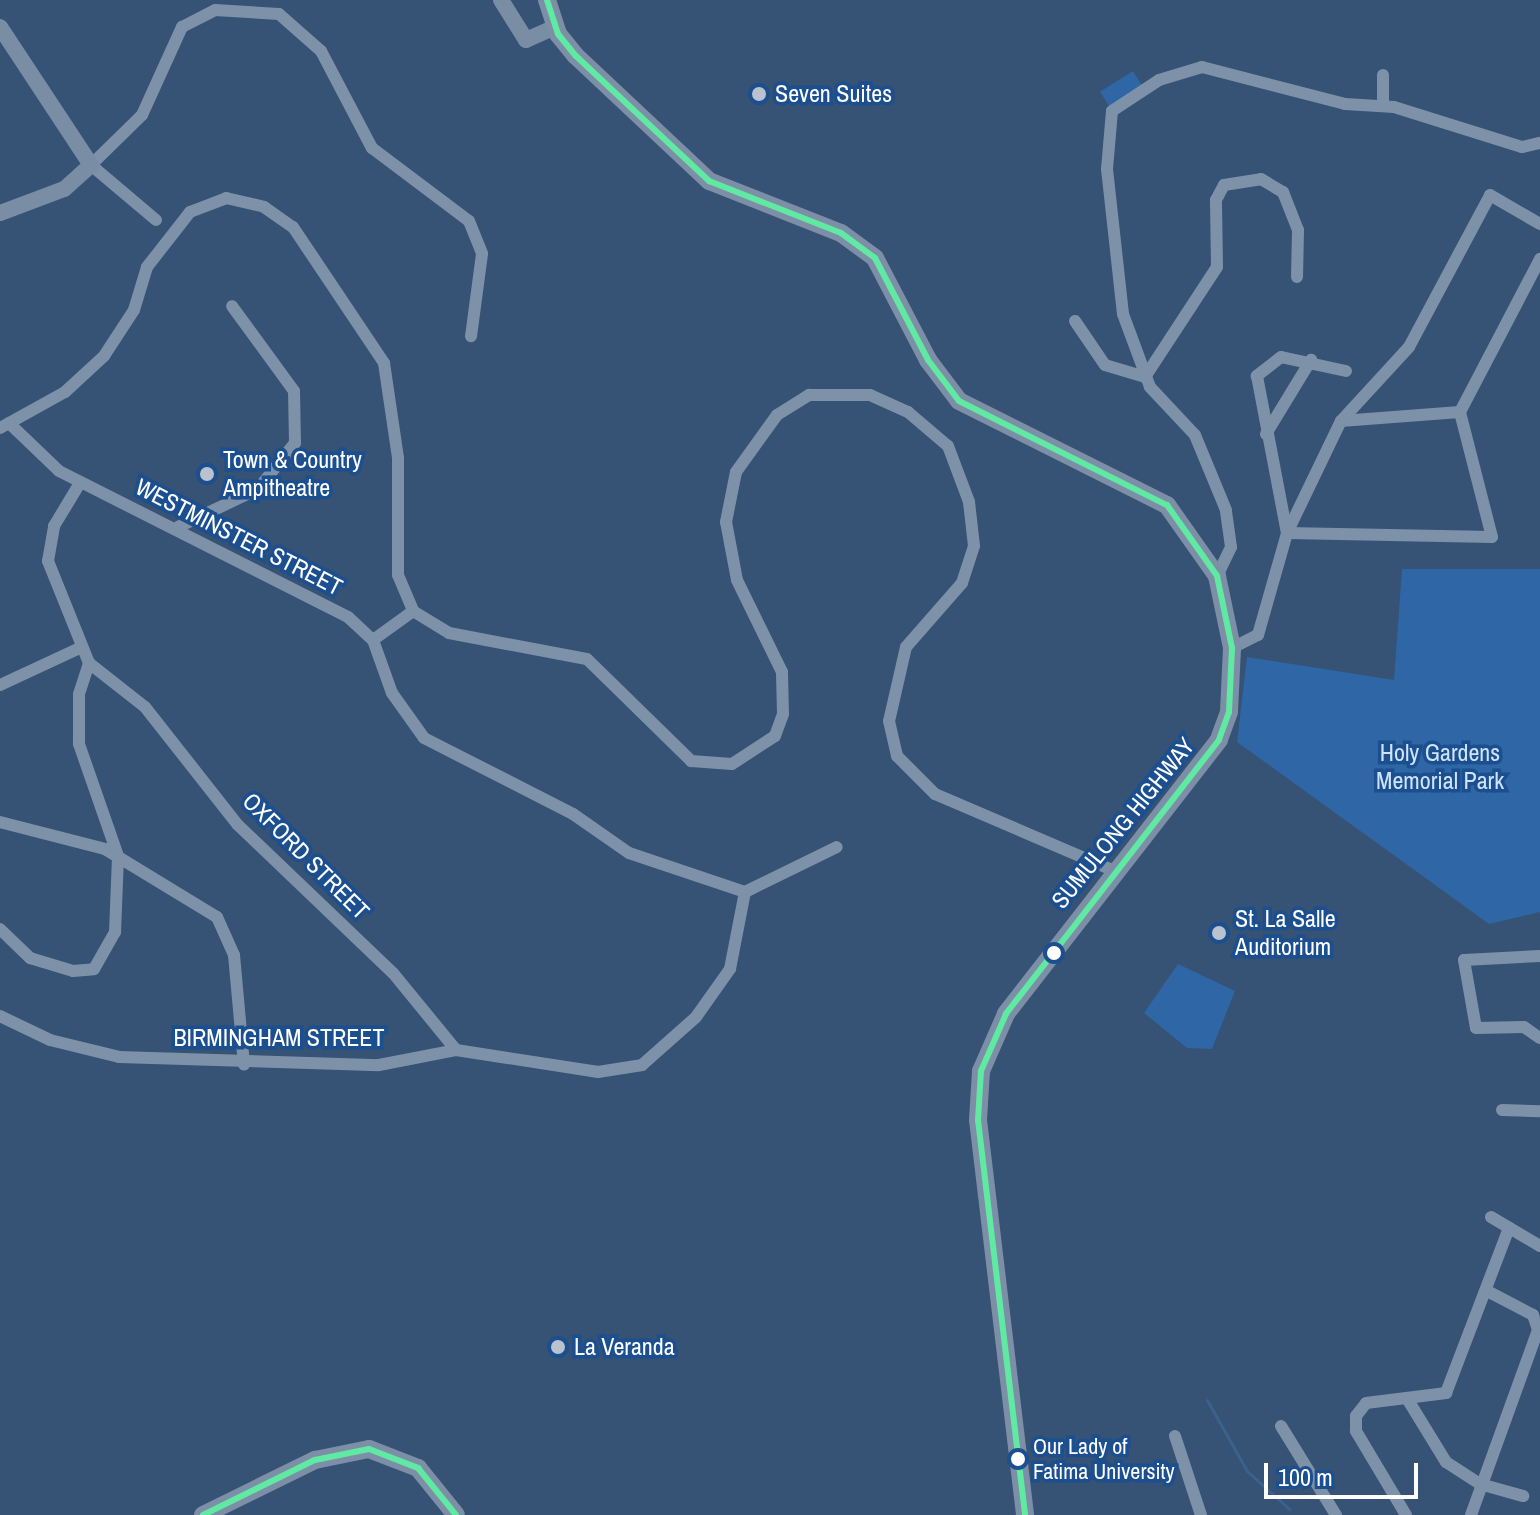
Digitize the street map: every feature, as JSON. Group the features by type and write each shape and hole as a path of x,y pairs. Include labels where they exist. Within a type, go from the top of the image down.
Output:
{"main road":[{"name":"SUMULONG HIGHWAY","path":"547,0 555,27 651,132 709,181 841,233 875,258 928,360 959,401 1167,505 1217,576 1232,648 1229,712 1219,740 1006,1014 981,1071 978,1120 1025,1515"},
{"path":"203,1515 315,1460 369,1449 418,1468 456,1515"}],"street":[{"path":"501,0 526,40 555,27"},
{"path":"0,213 64,189 142,115 182,27 215,10 279,14 321,51 372,148 469,221 482,254 471,336"},
{"path":"0,27 91,165 156,220"},
{"path":"1217,576 1231,547 1226,510 1195,435 1145,377 1119,296 1107,169 1112,111 1192,67 1383,106 1522,147 1540,143"},
{"path":"1383,75 1383,106"},
{"path":"1145,377 1217,267 1216,200 1224,185 1261,179 1283,192 1298,230 1297,277"},
{"path":"1232,648 1258,635 1287,533 1341,421 1409,347 1490,195 1540,224"},
{"path":"5,426 65,392 104,356 134,310 147,267 190,212 226,198 264,207 293,227 384,363 398,458 398,575 413,611 449,633 587,659 691,761 732,764 754,754 775,736 783,714 782,672 737,580 726,522 736,472 777,415 809,395 870,395 908,412 948,446 969,502 974,546 962,583 906,647 889,721 897,756 935,794 1115,871"},
{"path":"1287,533 1492,537 1460,412 1540,259"},
{"path":"178,527 258,489 295,443 294,391 232,306"},
{"path":"1075,321 1105,365 1145,377"},
{"path":"1287,533 1257,376 1264,364 1281,357 1311,360 1346,371"},
{"path":"1266,434 1311,360"},
{"path":"1341,421 1460,412"},
{"name":"WESTMINSTER STREET","path":"5,426 80,483 178,527 348,617 373,640 392,693 424,738 450,757 573,814 629,853 745,892"},
{"path":"0,929 54,969 94,969 115,932 118,856 79,744 79,694 89,663 48,561 54,526 80,483"},
{"path":"373,640 413,611"},
{"path":"0,685 82,647"},
{"name":"OXFORD STREET","path":"89,663 145,707 238,825 393,973 456,1050"},
{"path":"0,822 72,835 118,856 217,917 234,955 244,1065"},
{"path":"745,892 837,847"},
{"name":"BIRMINGHAM STREET","path":"0,1016 50,1040 119,1057 244,1065 379,1065 456,1050 598,1072 642,1065 696,1017 730,969 745,892"},
{"path":"1540,956 1464,960 1464,967 1476,1028 1524,1027 1540,1038"},
{"path":"1502,1110 1540,1111"},
{"path":"1491,1217 1540,1246"},
{"path":"1404,1514 1356,1431 1356,1416 1366,1403 1446,1393 1509,1228"},
{"path":"1471,1515 1538,1330 1533,1315 1487,1291"},
{"path":"1408,1400 1446,1462 1480,1484 1523,1496"},
{"path":"1281,1426 1336,1515"},
{"path":"1175,1436 1201,1515"}],"green space":[{"path":"1133,71 1143,87 1110,108 1100,92"},
{"name":"Holy Gardens Memorial Park","path":"1402,569 1540,569 1540,912 1489,924 1237,742 1247,657 1394,680"},
{"path":"1178,964 1235,991 1212,1049 1187,1048 1144,1013"}],"waterway":[{"path":"1207,1400 1247,1471 1289,1509"}],"transit line":[{"path":"547,0 558,34 576,56 709,181 841,233 875,258 928,360 959,401 1167,505 1217,576 1232,648 1229,712 1219,740 1006,1014 981,1071 978,1120 1025,1515"},
{"path":"203,1515 315,1460 369,1449 418,1468 456,1515"}],"place":[{"name":"Seven Suites","path":"759,94"},
{"name":"Town & Country Ampitheatre","path":"207,474"},
{"name":"St. La Salle Auditorium","path":"1219,933"},
{"name":"La Veranda","path":"558,1347"},
{"name":"Our Lady of Fatima University","path":"1018,1459"}]}
